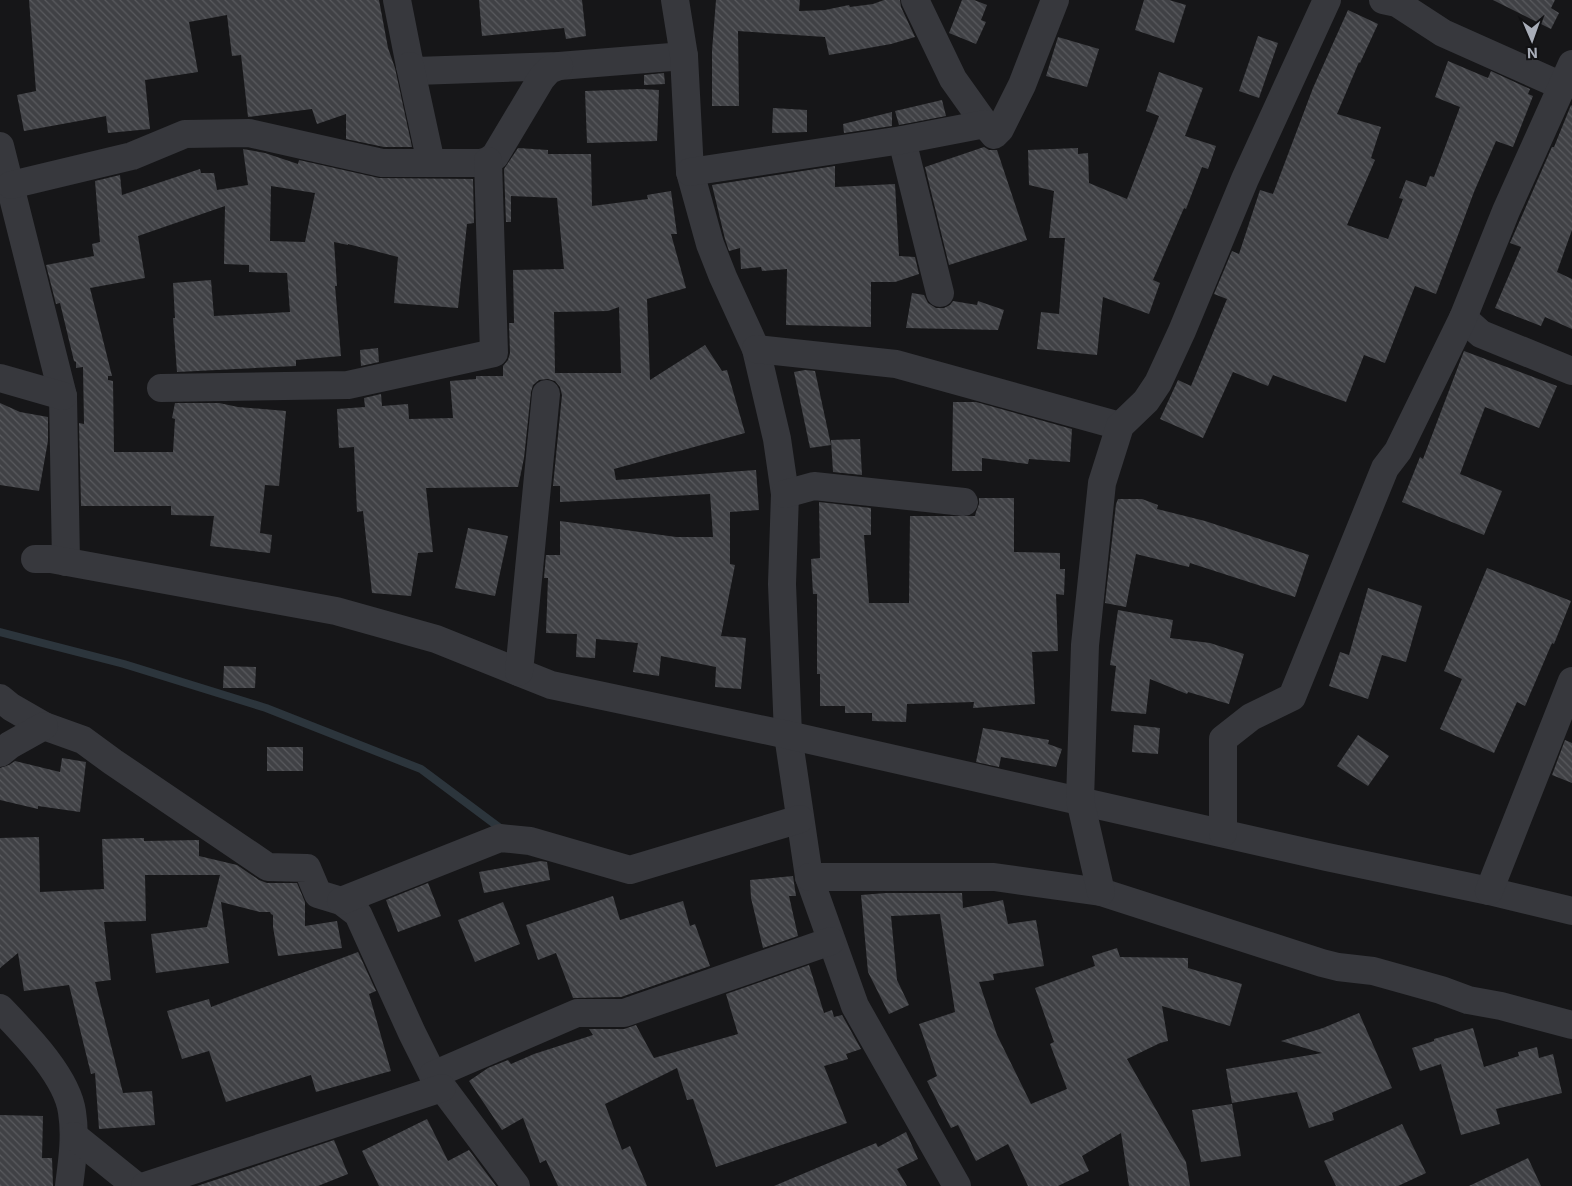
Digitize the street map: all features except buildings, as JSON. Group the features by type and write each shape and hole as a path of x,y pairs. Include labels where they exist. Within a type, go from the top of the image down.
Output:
{"street":[{"path":"397,0 431,163"},
{"path":"675,0 684,56 690,172 710,244 756,349 777,439 785,494 782,584 788,735 809,877 855,1006 957,1186"},
{"path":"915,0 954,79 994,135 1000,130 1022,85 1055,0"},
{"path":"1101,892 1080,800 1085,645 1102,483 1120,426 1146,400 1158,383 1245,179 1327,0"},
{"path":"1222,833 1223,739 1251,717 1292,697 1385,468 1398,451 1463,318 1506,211 1567,75 1443,33 1397,3 1383,0"},
{"path":"410,66 416,71 559,66 684,56"},
{"path":"11,185 132,156 185,134 249,133 382,163 480,163 488,161 495,156 541,79 549,70 559,66"},
{"path":"690,172 902,140 985,124"},
{"path":"902,140 940,293"},
{"path":"0,146 62,396 66,562"},
{"path":"160,388 348,385 494,352 488,161"},
{"path":"1463,318 1481,334 1572,371"},
{"path":"756,349 896,364 1120,426"},
{"path":"0,378 62,396"},
{"path":"519,672 546,394"},
{"path":"785,494 814,486 964,502"},
{"path":"35,559 51,559 336,611 436,639 551,685 788,735 1327,857 1489,891 1572,912"},
{"path":"1489,891 1572,681"},
{"path":"0,698 11,708 44,726 83,740 268,866 307,868 318,894 341,901 358,914 412,1033 438,1082 516,1186"},
{"path":"0,753 10,745 44,726"},
{"path":"341,901 500,838 530,841 630,870 800,819"},
{"path":"809,877 994,876 1101,892 1322,963 1373,971 1441,990 1468,1000 1501,1006 1572,1025"},
{"path":"145,1186 438,1082 577,1013 624,1013 831,941"},
{"path":"0,1008 54,1070 67,1094 72,1112 74,1136 69,1186"},
{"path":"74,1136 136,1186"}],"waterway":[{"path":"0,632 124,664 266,708 421,769 504,831"}]}
